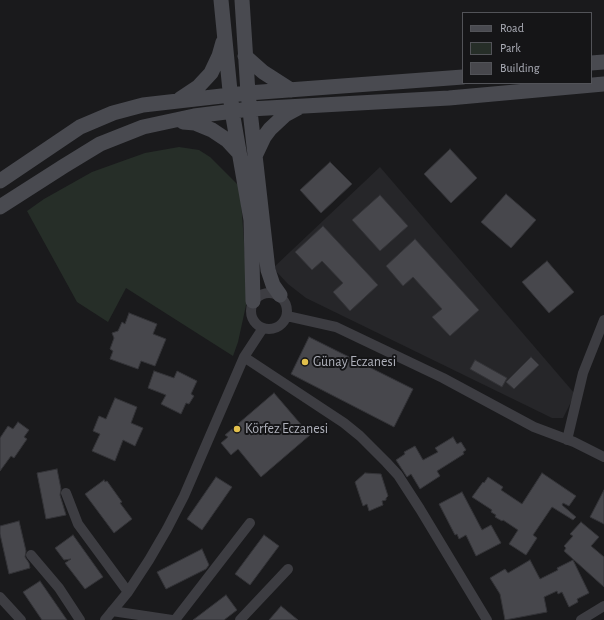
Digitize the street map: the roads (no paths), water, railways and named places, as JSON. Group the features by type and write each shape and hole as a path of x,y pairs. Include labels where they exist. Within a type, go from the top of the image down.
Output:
{"street":[{"path":"221,0 232,111 251,220 253,301 251,314 257,325 269,329 275,328 285,321 287,316 287,304 273,285 268,270 248,93 242,0"},
{"path":"174,102 198,87 211,73 223,43 224,30"},
{"path":"245,56 263,72 291,90"},
{"path":"592,63 604,62"},
{"path":"0,181 80,127 113,113 143,105 248,93 462,77"},
{"path":"0,207 100,144 144,127 168,122 250,109 449,98 604,84"},
{"path":"255,157 264,137 270,129 285,115 303,106"},
{"path":"168,122 186,122 212,130 227,140 239,154"},
{"path":"253,301 257,296 263,293 274,293 280,295"},
{"path":"287,316 336,327 443,378 534,427 604,457"},
{"path":"567,440 583,373 604,320"},
{"path":"105,620 128,592 153,554 184,496 244,357 263,328"},
{"path":"244,357 344,423 360,436 386,462 398,476 420,509 487,620"},
{"path":"66,493 78,524 128,592"},
{"path":"112,611 174,620 250,523"},
{"path":"31,555 59,588 80,620"},
{"path":"240,620 288,569"},
{"path":"0,597 21,620"},
{"path":"581,620 604,606"}],"place":[{"name":"Günay Eczanesi","path":"305,362"},
{"name":"Körfez Eczanesi","path":"237,429"}]}
